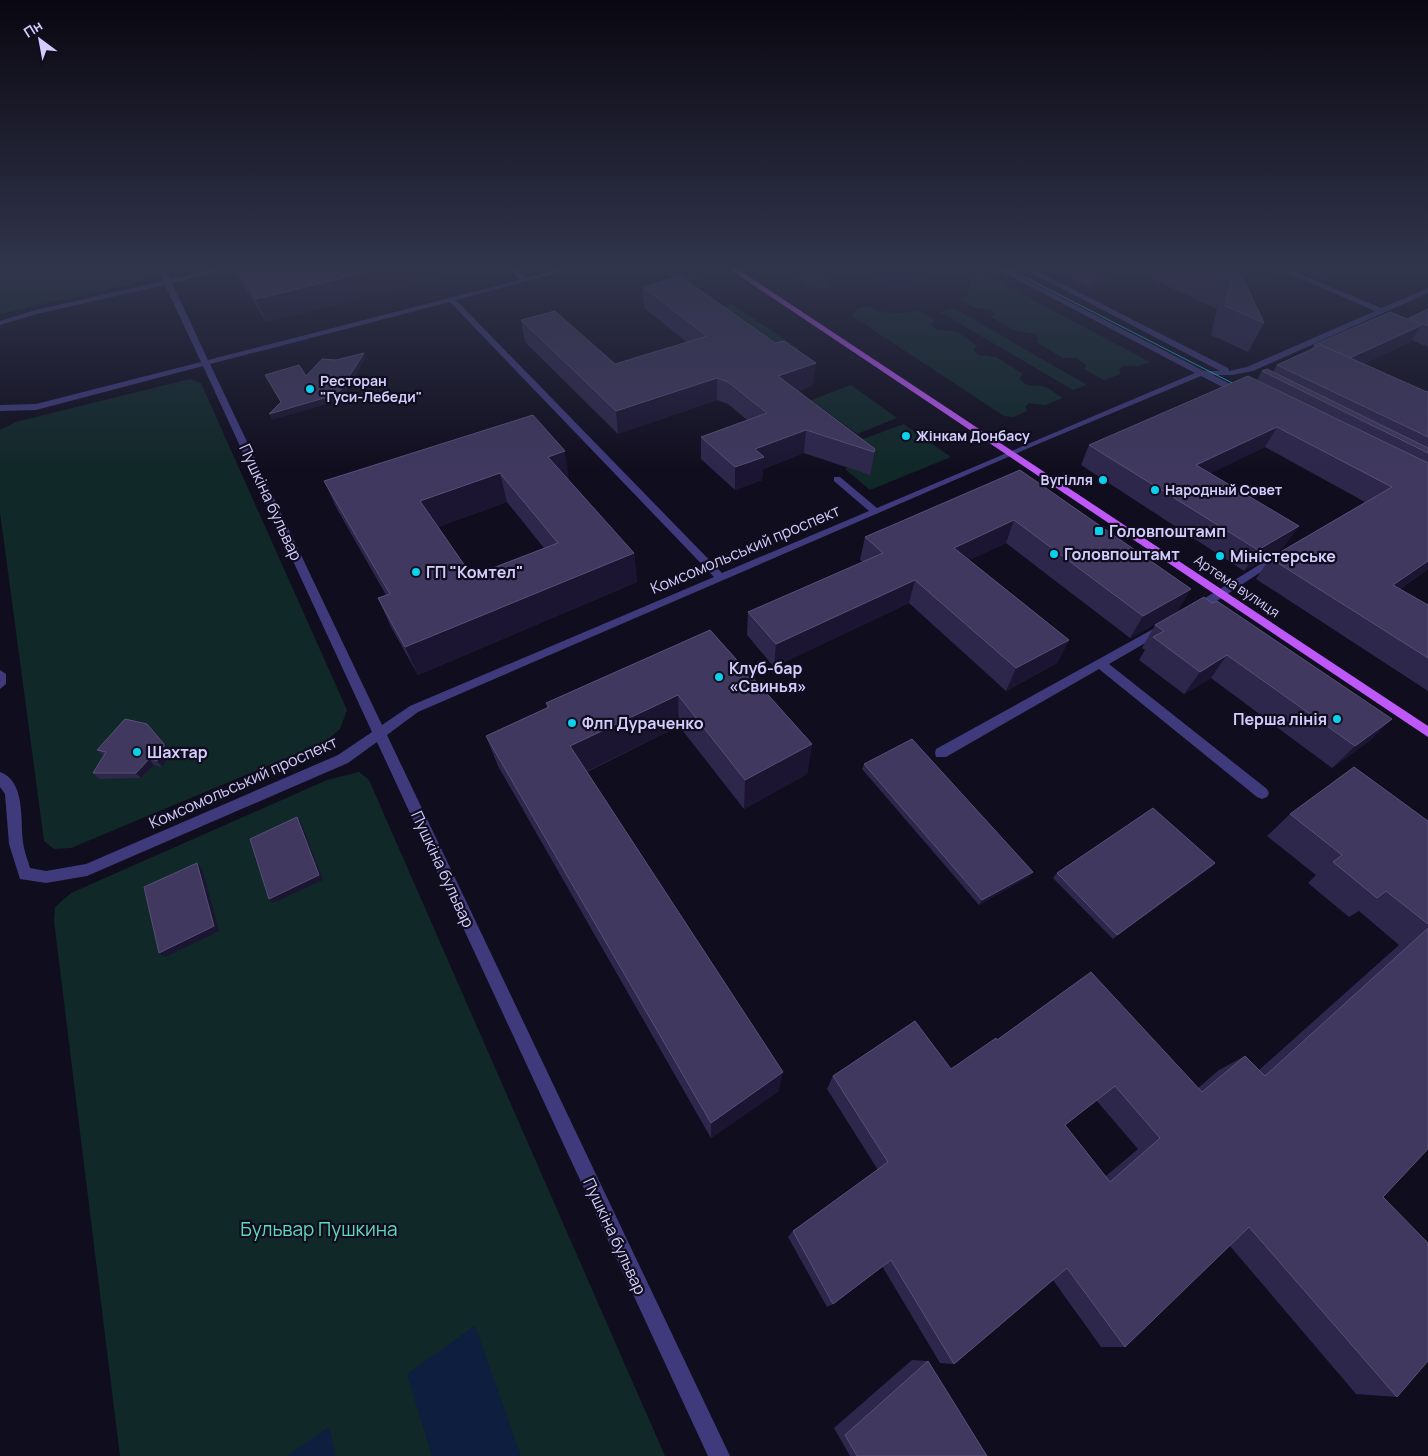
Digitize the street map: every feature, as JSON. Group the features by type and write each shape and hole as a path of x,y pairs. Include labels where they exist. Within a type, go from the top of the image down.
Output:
{"main road":[{"name":"Артема вулиця","path":"829,334 1428,732"}],"street":[{"name":"Пушкіна бульвар","path":"192,334 719,1456"},
{"path":"0,408 36,407 319,334"},
{"path":"485,334 721,578"},
{"path":"1125,334 1248,397"},
{"path":"1154,334 1248,381"},
{"name":"Комсомольський проспект","path":"0,777 12,792 16,844 25,874 46,877 88,870 344,759 414,709 1201,373 1232,374 1252,368 1330,334"},
{"path":"836,480 876,512"},
{"path":"941,754 1222,594 1288,550"},
{"path":"1100,663 1262,793"},
{"path":"0,674 0,684"}],"green space":[{"path":"747,334 777,334 799,349 779,356"},
{"path":"879,334 960,334 977,346 974,350 978,355 996,357 1023,374 1020,378 1025,384 1045,387 1063,398 1045,405 1029,403 1025,407 1027,411 1013,417 1004,416"},
{"path":"977,334 999,334 1087,385 1073,390"},
{"path":"1035,334 1097,334 1150,362 1139,366 1123,366 1119,369 1121,374 1104,380 1084,369 1086,365 1077,358 1063,358 1036,342 1038,338"},
{"path":"190,379 201,383 347,710 340,729 325,742 71,848 54,849 44,841 0,512 0,430 16,422"},
{"path":"851,385 897,418 857,434 811,400"},
{"path":"904,424 951,457 870,490 845,469 859,462 868,452 863,439"},
{"name":"Бульвар Пушкина","path":"359,772 369,780 665,1456 120,1456 54,921 55,907 71,893 327,780"}],"water":[{"path":"475,1326 521,1456 432,1456 407,1374"},
{"path":"329,1427 336,1456 287,1456"}],"building":[{"path":"536,334 581,334 615,364 707,336 704,334 762,334 775,343 784,341 816,363 778,376 875,449 874,452 806,430 755,449 764,457 735,467 701,437 767,413 728,382 717,378 616,411"},
{"path":"1339,334 1402,334 1350,358 1321,345 1318,347 1314,345"},
{"path":"1321,345 1428,391 1428,437 1277,365"},
{"name":"Ресторан \"Гуси-Лебеди\"","path":"364,353 338,394 269,414 281,402 265,375 299,365 306,376 322,359 336,360"},
{"path":"1267,369 1428,448 1428,453 1262,371"},
{"path":"1248,376 1428,463 1428,561 1393,585 1428,605 1428,658 1270,558 1392,487 1277,427 1196,465 1299,526 1258,550 1089,445"},
{"path":"533,415 565,451 548,457 634,553 405,647 378,598 390,594 324,481","holes":["500,473 558,543 472,576 420,501"]},
{"path":"1020,470 1191,589 1143,616 1014,520 954,548 1069,640 1016,668 915,580 776,644 748,612 883,553 865,537"},
{"path":"1204,597 1212,603 1217,601 1392,719 1355,746 1227,655 1200,672 1153,637 1164,631 1155,625"},
{"path":"710,630 812,744 745,780 678,695 570,746 783,1072 711,1123 486,736 549,707 546,703"},
{"name":"Шахтар","path":"125,719 147,724 164,744 164,752 157,761 149,759 136,773 93,773 106,752 97,750"},
{"path":"912,739 1033,872 982,900 864,764"},
{"path":"1354,767 1428,821 1428,924 1386,891 1377,898 1333,862 1342,855 1290,814"},
{"path":"1153,808 1215,863 1117,935 1057,873"},
{"path":"297,817 319,875 269,899 250,839"},
{"path":"197,863 214,926 159,953 144,887"},
{"path":"1428,928 1428,1149 1383,1197 1428,1243 1428,1361 1397,1397 1249,1227 1125,1347 1067,1268 954,1364 891,1260 833,1304 793,1231 888,1162 833,1076 915,1021 951,1069 996,1038 997,1040 1091,972 1202,1092 1245,1056 1265,1076","holes":["1115,1086 1160,1138 1110,1182 1065,1125"]},
{"path":"928,1361 987,1456 857,1456 845,1435"}],"tram line":[{"path":"1136,334 1244,389"}],"place":[{"name":"Ресторан \"Гуси-Лебеди\"","path":"310,389"},
{"name":"Жінкам Донбасу","path":"906,436"},
{"name":"Вугілля","path":"1103,480"},
{"name":"Народный Совет","path":"1155,490"},
{"name":"Головпоштамп","path":"1099,531"},
{"name":"Головпоштамт","path":"1054,554"},
{"name":"Міністерське","path":"1220,556"},
{"name":"ГП \"Комтел\"","path":"416,572"},
{"name":"Клуб-бар «Свинья»","path":"719,677"},
{"name":"Перша лінія","path":"1337,719"},
{"name":"Флп Дураченко","path":"572,723"},
{"name":"Шахтар","path":"137,752"}]}
